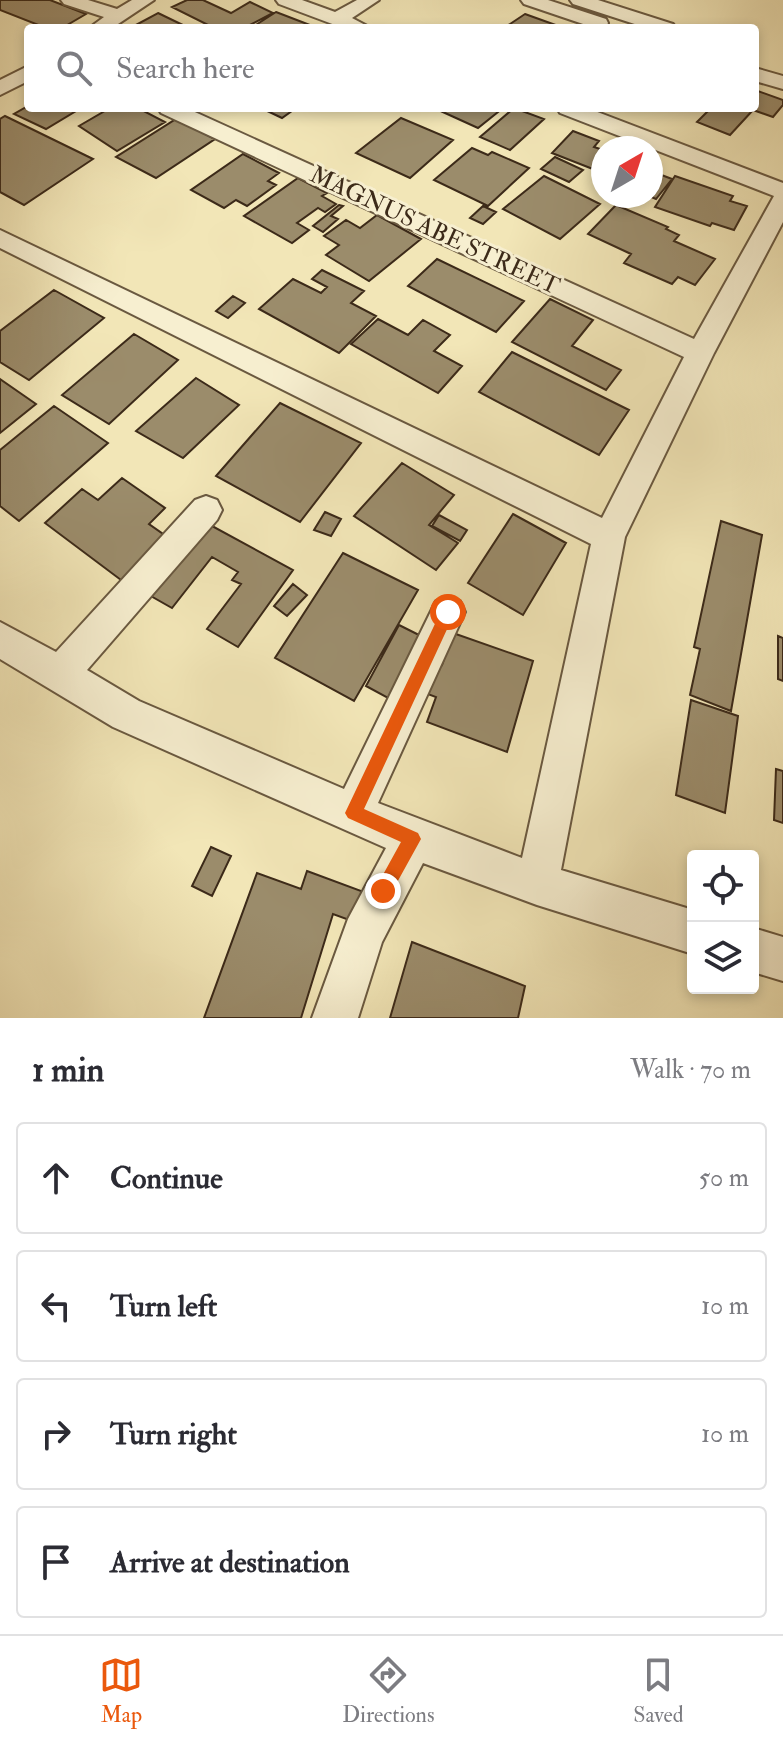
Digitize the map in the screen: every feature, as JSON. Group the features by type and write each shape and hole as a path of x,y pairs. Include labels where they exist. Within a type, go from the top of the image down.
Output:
{"street":[{"path":"70,0 119,16"},
{"path":"106,24 145,0"},
{"path":"285,0 350,24"},
{"path":"337,19 370,0"},
{"path":"530,0 604,24"},
{"path":"579,0 654,24"},
{"path":"759,57 783,65"},
{"path":"0,89 24,74"},
{"path":"759,75 783,83"},
{"name":"MAGNUS ABE STREET","path":"178,112 700,353"},
{"path":"578,112 783,191"},
{"path":"537,884 609,537 700,353 783,200"},
{"path":"0,238 609,537"},
{"path":"59,675 206,510"},
{"path":"353,813 448,612"},
{"path":"0,639 126,714 413,839 537,884 687,930"},
{"path":"335,1018 363,934 413,839"},
{"path":"759,952 783,959"}],"building":[{"path":"0,0 50,0 86,14 69,24 36,24 0,10"},
{"path":"187,0 203,0 231,13 250,2 273,13 252,24 206,24 172,7"},
{"path":"276,12 307,24 257,24"},
{"path":"158,13 181,24 138,24"},
{"path":"525,14 553,24 510,24"},
{"path":"759,91 783,100 783,105 773,117 759,112"},
{"path":"24,108 24,112 74,112 46,129 14,114"},
{"path":"103,112 146,112 165,122 117,151 79,126"},
{"path":"269,112 290,112 282,118"},
{"path":"443,112 498,112 478,128"},
{"path":"509,112 525,112 544,119 510,150 480,137"},
{"path":"707,112 751,112 730,135 697,122"},
{"path":"5,116 93,159 24,205 0,192 0,119"},
{"path":"401,118 453,140 410,178 356,153"},
{"path":"176,119 215,139 156,178 116,157"},
{"path":"573,131 591,138 591,168 552,153"},
{"path":"472,148 488,155 492,152 529,168 488,206 434,180"},
{"path":"243,154 279,173 268,181 276,185 247,206 236,200 224,208 191,190"},
{"path":"555,157 583,170 569,182 541,169"},
{"path":"544,176 591,200 591,208 595,208 560,239 503,209"},
{"path":"663,176 672,179 663,190"},
{"path":"675,176 733,196 730,201 747,206 734,230 712,223 710,226 658,208 663,208 663,195"},
{"path":"298,178 327,193 322,196 336,204 325,212 318,208 297,223 309,230 292,243 244,216"},
{"path":"339,205 343,206 331,216 338,219 323,232 313,226"},
{"path":"483,206 496,212 483,224 470,218"},
{"path":"613,208 623,208 668,227 666,229 679,235 674,241 715,259 695,285 678,277 672,284 624,263 631,254 588,234"},
{"path":"377,215 421,239 369,281 326,255 339,245 324,236 346,220 360,228"},
{"path":"437,259 524,301 496,332 408,286"},
{"path":"322,270 364,291 351,303 376,316 339,353 259,309 293,279 321,293 327,287 312,279"},
{"path":"54,290 104,318 29,380 0,362 0,331"},
{"path":"233,296 245,303 228,318 216,311"},
{"path":"550,299 593,320 572,346 621,370 606,390 512,342"},
{"path":"378,319 408,335 423,320 450,335 434,351 462,366 438,393 351,344"},
{"path":"134,334 178,360 109,424 62,395"},
{"path":"512,352 629,410 599,455 479,392"},
{"path":"196,378 239,405 183,458 136,431"},
{"path":"0,379 36,404 0,433"},
{"path":"280,403 361,443 300,522 216,476"},
{"path":"54,406 108,443 19,521 0,506 0,450"},
{"path":"402,463 454,495 429,525 458,543 436,570 354,516"},
{"path":"122,478 165,508 149,524 173,541 129,586 45,523 82,489 98,500"},
{"path":"325,512 341,519 331,536 314,530"},
{"path":"513,514 566,543 523,615 468,583"},
{"path":"439,515 467,530 460,541 432,526"},
{"path":"201,520 293,570 238,647 207,629 241,584 232,580 238,572 212,557 172,608 142,591"},
{"path":"721,521 762,535 731,711 690,695 700,649 694,647"},
{"path":"343,553 418,590 354,701 275,658"},
{"path":"293,584 307,595 287,616 274,606"},
{"path":"399,625 421,636 388,698 366,686"},
{"path":"453,633 533,661 507,752 427,722 436,697 417,690 428,660 442,665"},
{"path":"778,636 783,638 783,681 778,679"},
{"path":"691,700 738,716 725,813 676,795"},
{"path":"776,769 783,771 783,823 774,820"},
{"path":"211,847 231,856 212,896 192,886"},
{"path":"307,871 372,895 363,925 333,914 301,1018 204,1018 257,873 301,889"},
{"path":"412,942 525,986 518,1018 390,1018"}],"route":[{"path":"383,891 413,839 353,813 448,612"}]}
